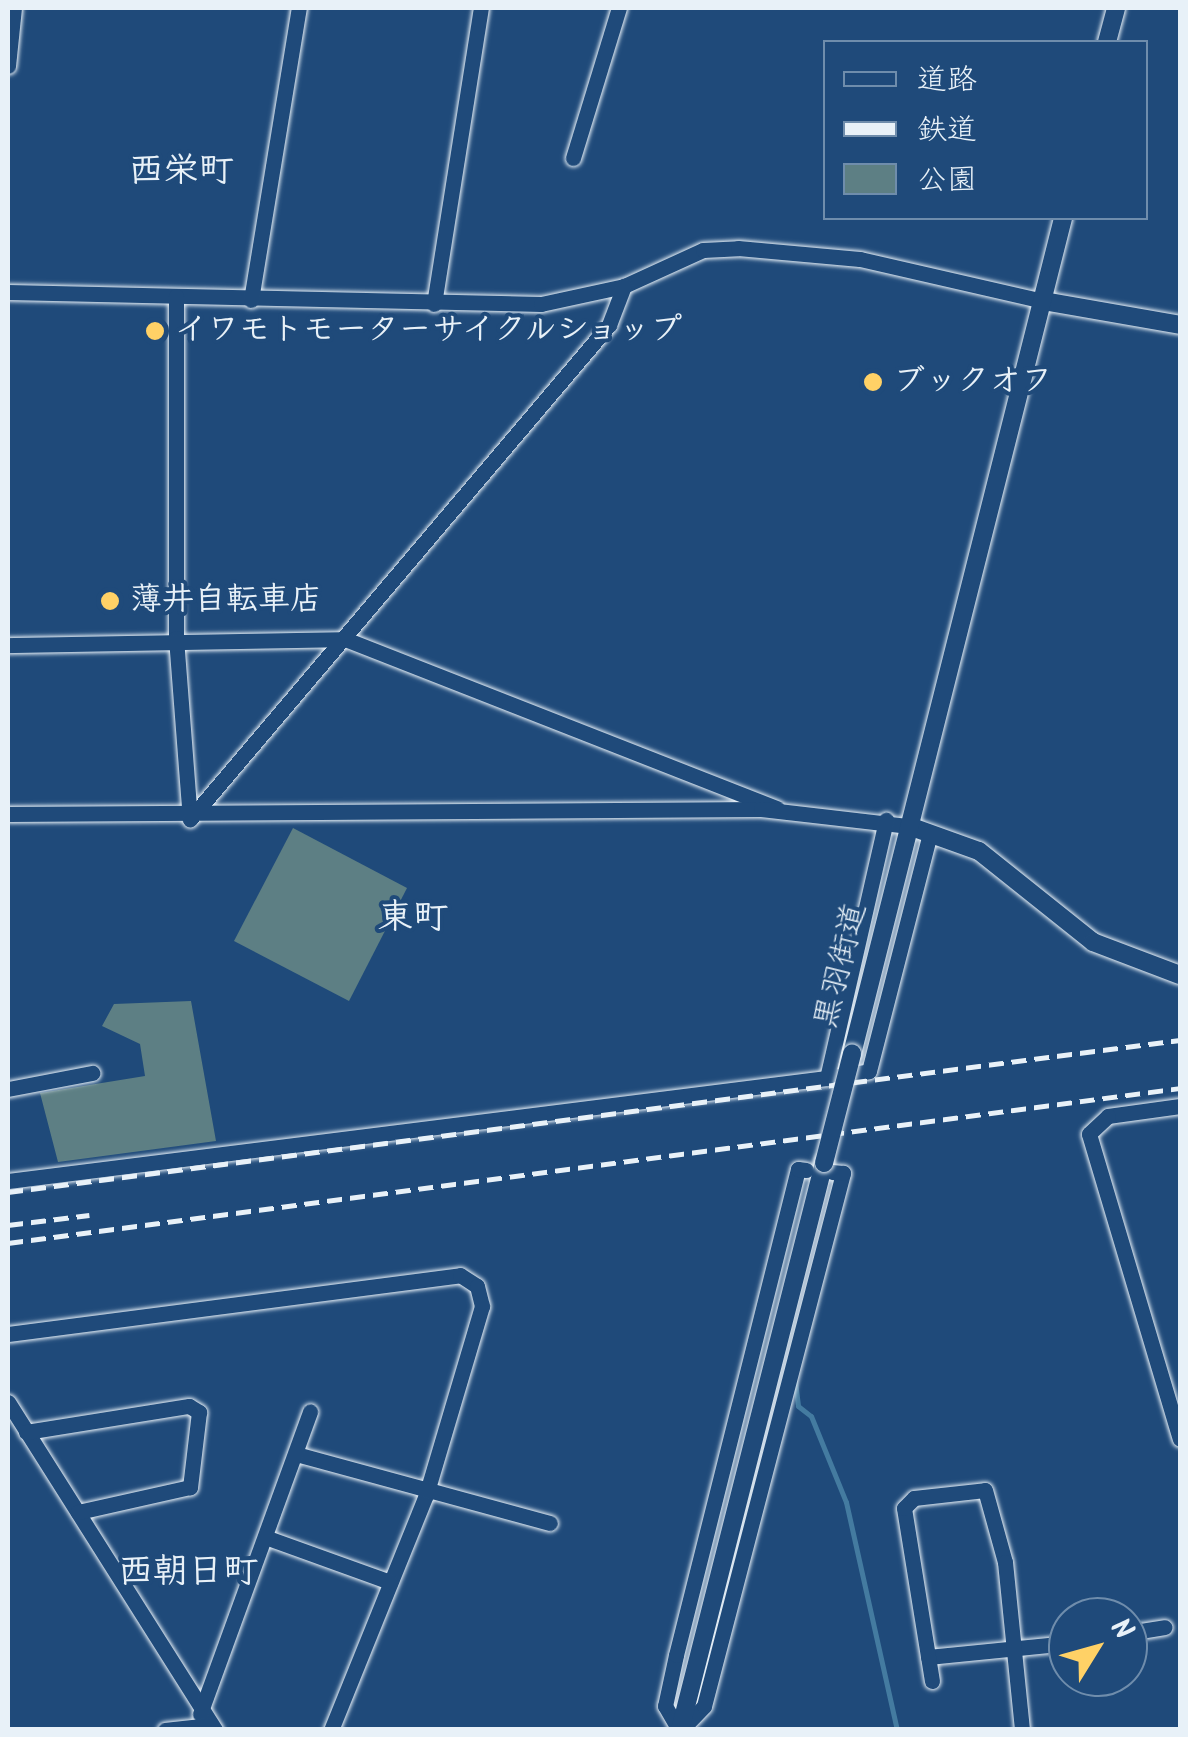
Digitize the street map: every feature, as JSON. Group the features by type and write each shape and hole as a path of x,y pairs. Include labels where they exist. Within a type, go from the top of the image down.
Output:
{"street":[{"path":"8,66 14,8"},
{"path":"251,300 299,8"},
{"path":"434,304 480,8"},
{"path":"573,158 619,8"},
{"path":"1108,40 1116,8"},
{"name":"黒羽街道","path":"680,1729 828,1168 852,1054 1063,220"},
{"path":"8,292 541,304 624,286 703,250 769,249 1180,325"},
{"path":"190,819 609,324 624,286"},
{"path":"176,296 176,638 190,819"},
{"path":"8,645 176,638 345,639 780,810 834,824 886,820 930,833 1001,865 1094,942 1180,975"},
{"path":"8,814 190,819 780,810"},
{"path":"827,1078 886,820"},
{"path":"8,1181 869,1071 930,833"},
{"path":"8,1089 92,1073"},
{"path":"1180,1106 1108,1116 1090,1134 1177,1395 1180,1439"},
{"path":"680,1729 665,1706 676,1655 798,1169 806,1170"},
{"path":"8,1334 468,1276 482,1306 426,1495 331,1730"},
{"path":"8,1402 208,1723"},
{"path":"26,1432 171,1408 199,1412 190,1487 78,1512"},
{"path":"208,1723 310,1411"},
{"path":"296,1454 426,1495 550,1523"},
{"path":"932,1681 904,1508 977,1488 990,1496 1005,1562 1022,1730"},
{"path":"268,1538 390,1582"},
{"path":"1148,1630 1165,1627"},
{"path":"928,1657 1048,1646"},
{"path":"165,1730 208,1723"}],"green space":[{"path":"293,828 407,888 349,1001 234,941"},
{"path":"191,1001 216,1141 58,1162 40,1093 145,1076 140,1044 102,1026 114,1004"}],"waterway":[{"path":"795,1381 798,1406 811,1416 846,1502 897,1730"}],"railway":[{"path":"8,1192 1180,1040"},
{"path":"8,1243 1180,1088"},
{"path":"8,1225 89,1215"}],"place":[{"name":"イワモトモーターサイクルショップ","path":"155,331"},
{"name":"ブックオフ","path":"873,382"},
{"name":"薄井自転車店","path":"110,601"}],"district":[{"name":"西栄町","path":"181,172"},
{"name":"東町","path":"413,919"},
{"name":"西朝日町","path":"188,1573"}]}
